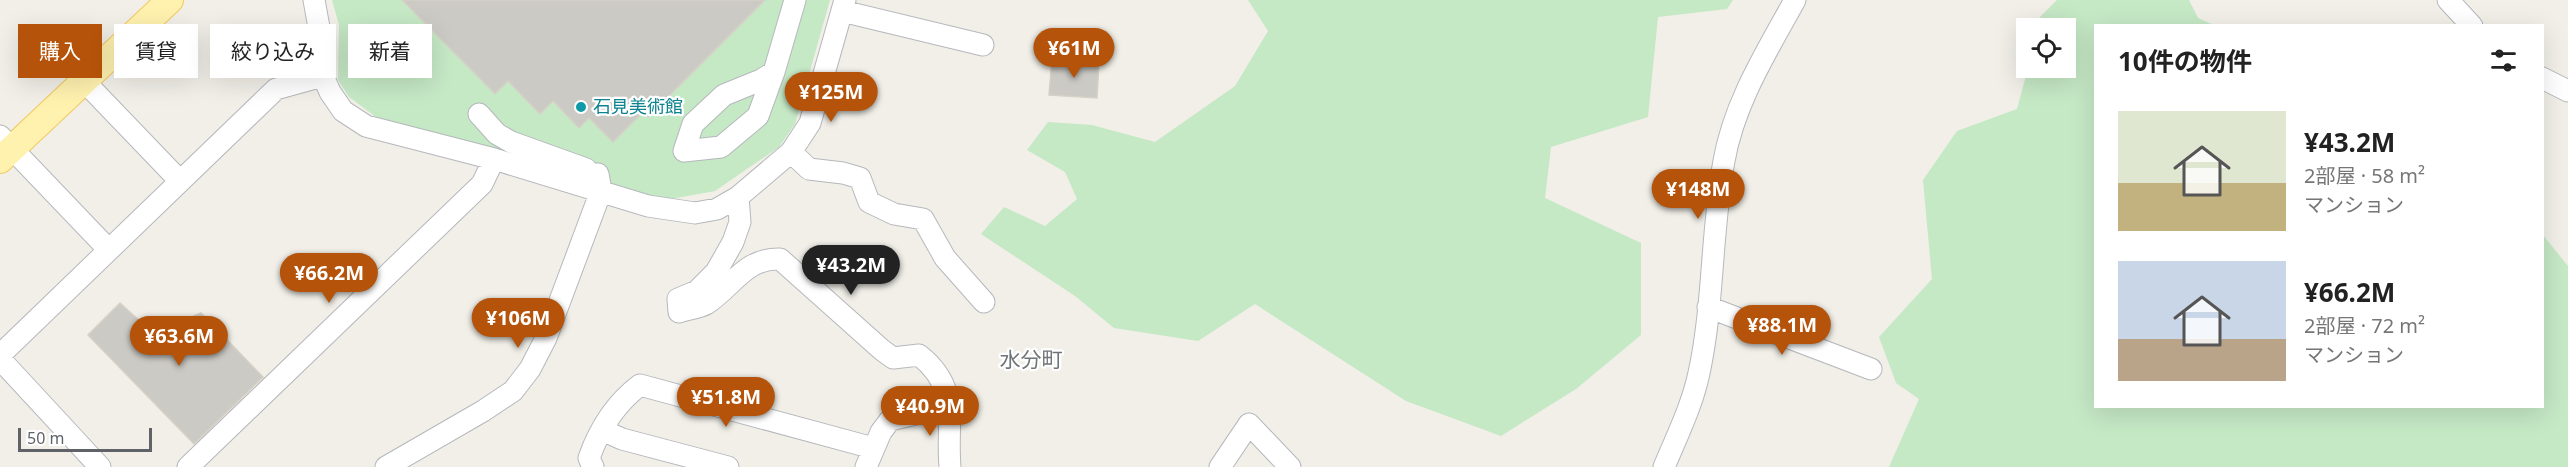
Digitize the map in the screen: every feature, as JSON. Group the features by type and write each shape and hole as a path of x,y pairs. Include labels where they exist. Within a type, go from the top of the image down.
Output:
{"main road":[{"path":"4,148 84,81 170,0"}],"street":[{"path":"314,0 318,24"},
{"path":"774,72 795,0"},
{"path":"1664,467 1688,411 1699,373 1724,160 1738,112 1759,65 1796,0"},
{"path":"2448,0 2470,24"},
{"path":"323,78 343,111 366,126 494,159 648,206 695,213 717,209 738,197 791,152 810,123 844,5 983,45"},
{"path":"100,467 0,357 276,89 315,78"},
{"path":"2544,79 2568,91"},
{"path":"84,81 180,181"},
{"path":"386,467 513,391 530,369 546,338 601,191 598,174 591,175 586,170 496,134 479,114"},
{"path":"4,148 109,250"},
{"path":"791,152 809,170 843,173 860,178 869,202 894,214 922,219 945,258 984,302"},
{"path":"189,467 482,184 494,159"},
{"path":"738,197 740,222 733,242 716,272 697,291 678,298 680,312 705,304 751,265 767,259 780,259 893,358 919,355 934,367 950,406 950,467"},
{"path":"1708,307 1871,369"},
{"path":"593,467 589,458 602,430 623,398 640,385 869,457 891,420 950,406"},
{"path":"1220,467 1249,424 1290,467"},
{"path":"602,430 622,439 728,467"}],"green space":[{"name":"石見美術館","path":"332,0 830,0 795,124 779,147 715,191 671,199 635,193 376,117 349,97 338,80 339,25"},
{"path":"1248,0 1733,0 1727,9 1658,17 1648,117 1551,147 1545,198 1641,243 1641,335 1576,389 1501,436 1406,401 1255,304 1198,341 1114,328 1075,296 981,234 1004,207 1045,226 1077,199 1065,172 1027,150 1048,122 1092,125 1155,142 1235,86 1268,31"},
{"path":"2057,0 2189,0 2198,18 2212,24 2094,24 2094,408 2544,408 2544,236 2568,266 2568,467 1889,467 1919,399 1896,383 1879,337 1932,279 1923,180 1957,131 2017,109 2025,78 2076,78 2076,18 2040,18"}],"building":[{"path":"402,0 765,0 648,117 643,112 613,142 589,118 579,128 553,101 540,114 508,81 495,94 432,30 432,24 426,24"},
{"path":"1052,58 1099,63 1097,98 1049,95"},
{"path":"120,303 142,323 163,319 178,323 201,313 263,377 194,444 88,335"}],"place":[{"name":"石見美術館","path":"581,107"}],"district":[{"name":"水分町","path":"1031,360"}]}
